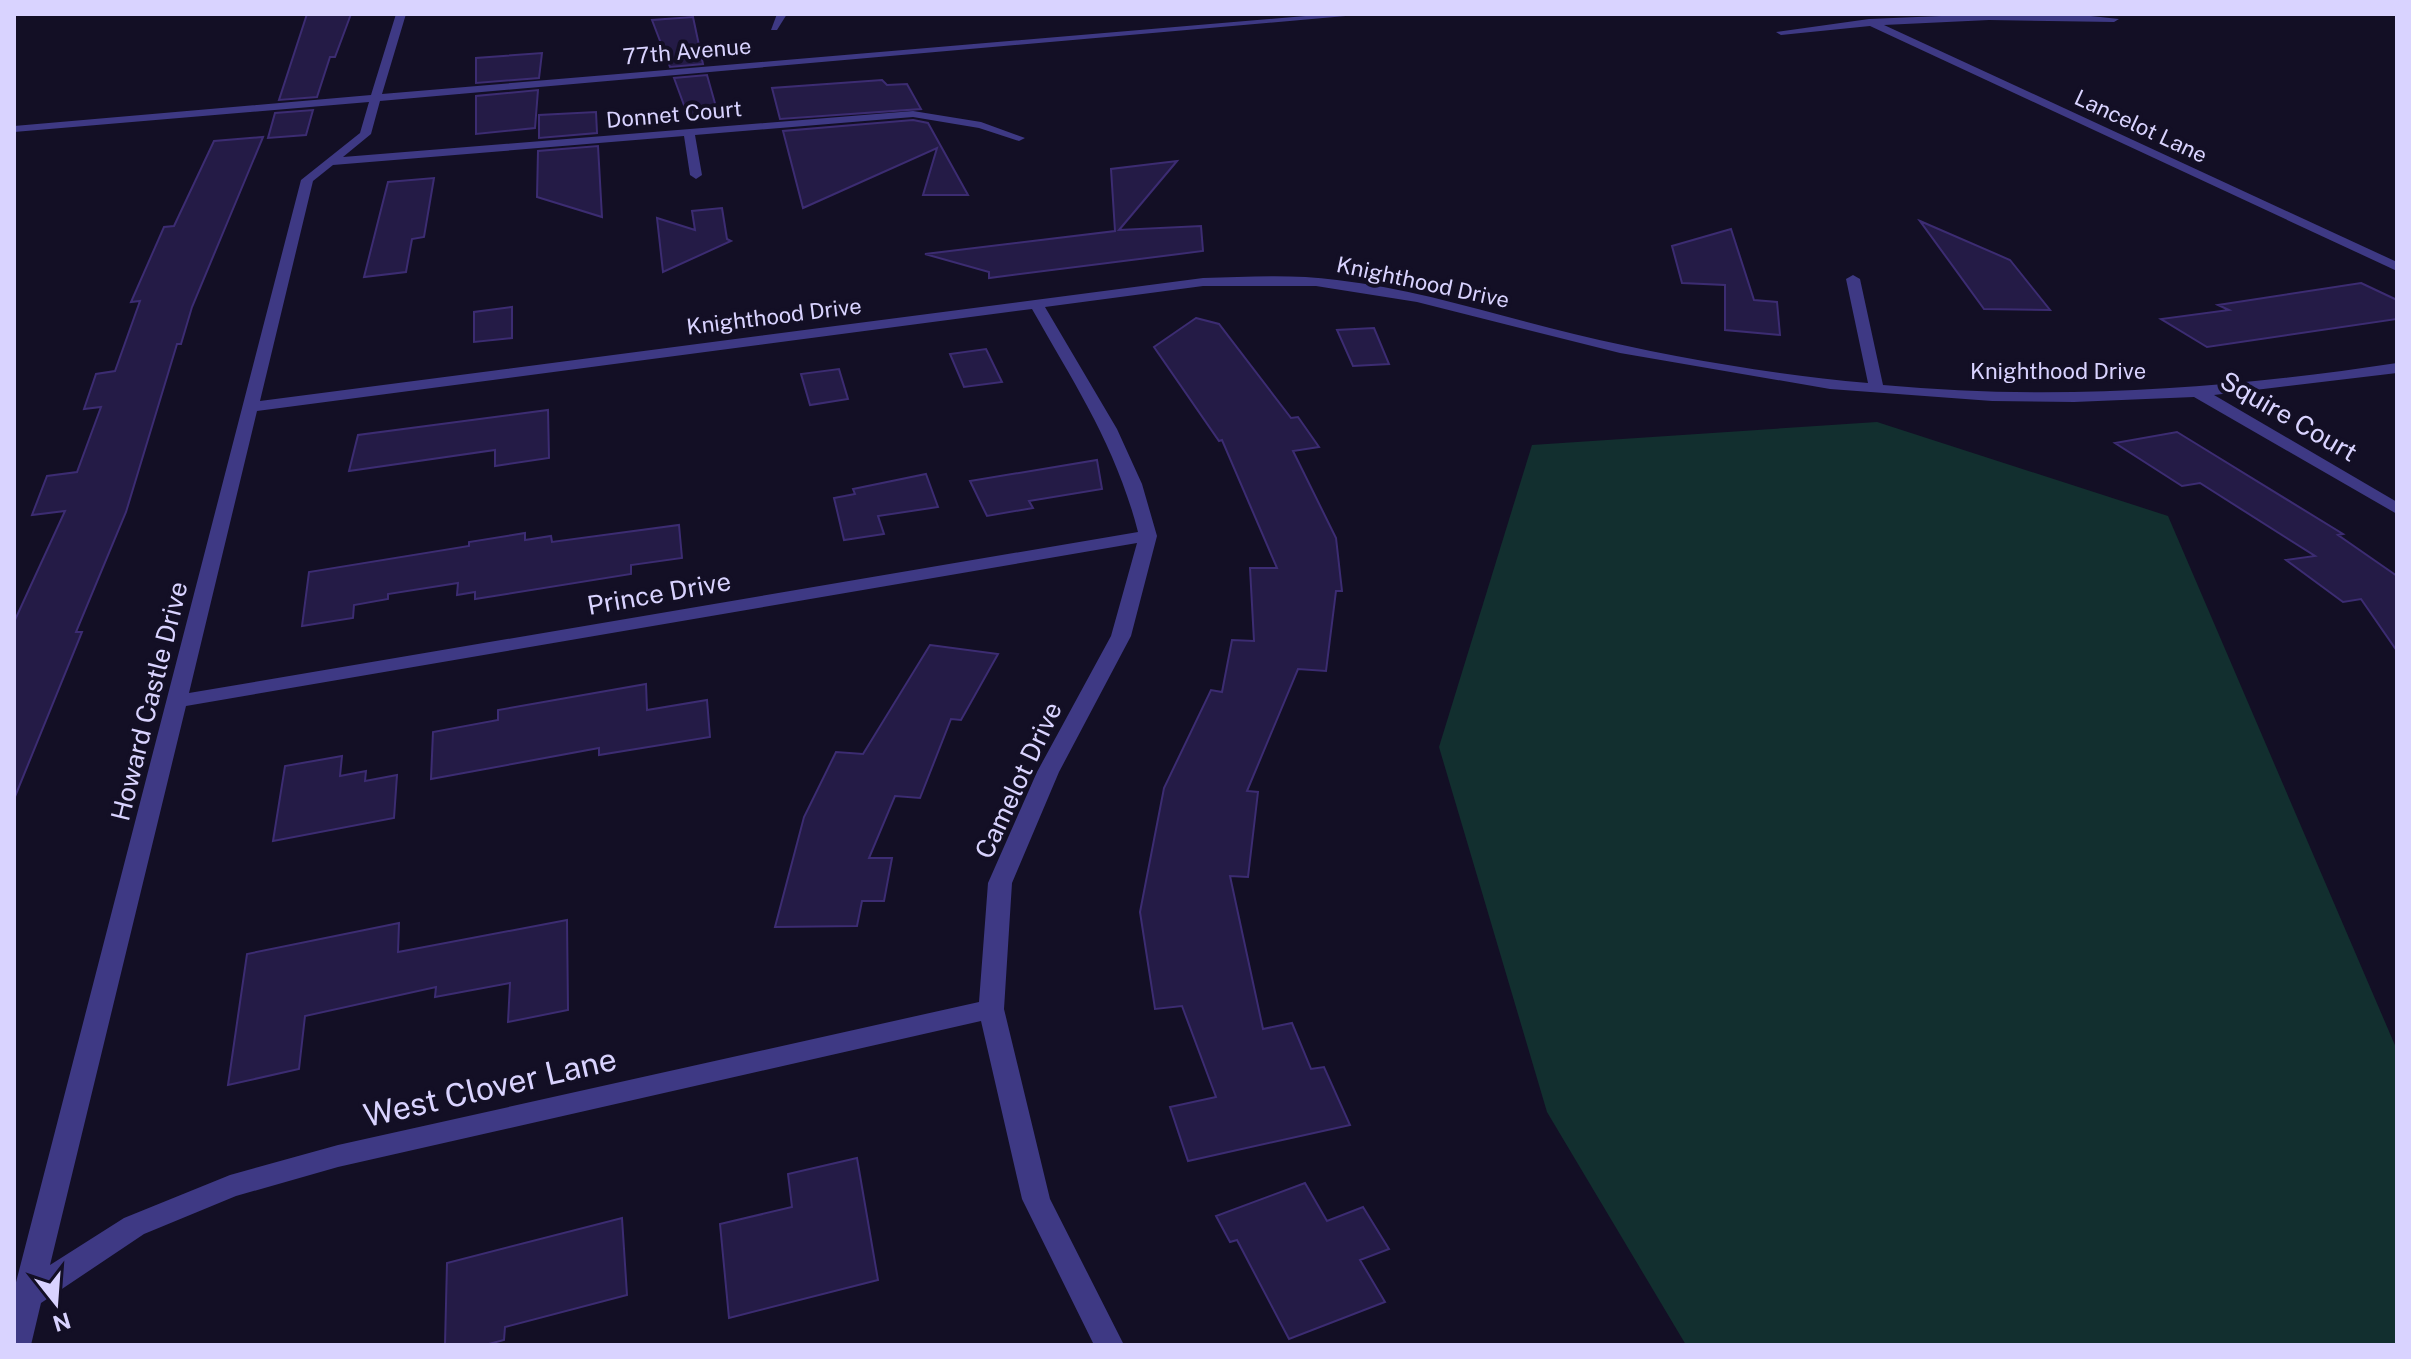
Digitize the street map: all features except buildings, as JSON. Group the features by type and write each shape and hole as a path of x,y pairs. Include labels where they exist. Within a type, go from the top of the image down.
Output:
{"street":[{"name":"Howard Castle Drive","path":"16,1345 21,1300 179,701 307,180 365,134 401,14"},
{"path":"774,28 782,14"},
{"name":"77th Avenue","path":"14,129 1363,14"},
{"path":"1781,32 1869,22 2049,15 2114,19"},
{"name":"Lancelot Lane","path":"1869,22 2397,267"},
{"name":"Donnet Court","path":"330,162 913,114 981,125 1019,138"},
{"path":"689,133 696,175"},
{"path":"1853,279 1876,386"},
{"name":"Knighthood Drive","path":"249,407 1203,282 1281,280 1353,286 1617,348 1754,373 1996,396 2197,392 2397,368"},
{"path":"1036,304 1109,429 1134,484 1148,536"},
{"name":"Squire Court","path":"2197,392 2397,509"},
{"name":"Prince Drive","path":"179,701 1148,536"},
{"name":"Camelot Drive","path":"1109,1345 1036,1199 991,1009 1000,883 1048,772 1121,636 1148,536"},
{"name":"West Clover Lane","path":"21,1300 134,1226 230,1186 338,1156 991,1009"}],"green space":[{"path":"1877,422 2168,516 2397,1050 2397,1345 1686,1345 1547,1112 1439,747 1532,445"}]}
